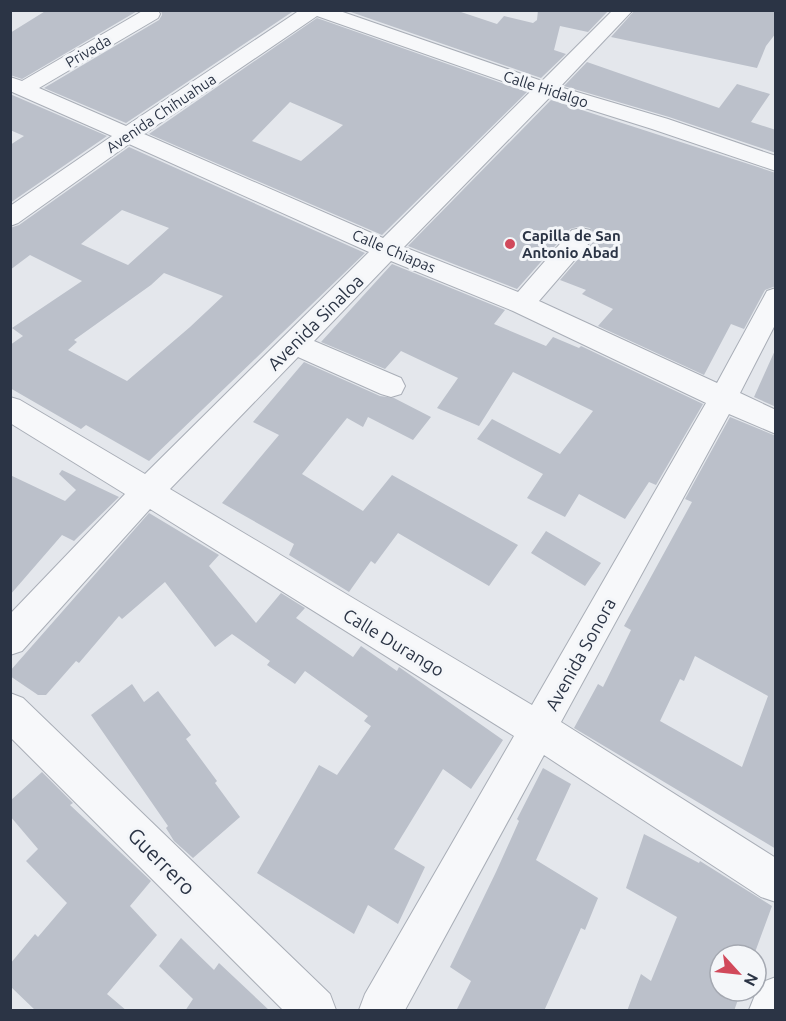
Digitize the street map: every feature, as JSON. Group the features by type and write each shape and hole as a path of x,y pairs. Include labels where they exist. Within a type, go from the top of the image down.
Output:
{"street":[{"name":"Avenida Chihuahua","path":"10,218 129,134 313,10"},
{"name":"Calle Hidalgo","path":"318,10 544,89 660,124 776,164"},
{"name":"Avenida Sinaloa","path":"10,639 147,492 624,10"},
{"name":"Privada","path":"17,86 151,14"},
{"name":"Calle Chiapas","path":"17,86 387,250 522,304 776,423"},
{"path":"522,304 581,236"},
{"name":"Avenida Sonora","path":"381,1011 723,398 776,297"},
{"path":"293,343 391,386"},
{"name":"Calle Durango","path":"10,408 538,729 776,882"},
{"name":"Guerrero","path":"10,711 314,1011"},
{"path":"771,1011 776,999"}],"building":[{"path":"47,10 139,10 22,79 10,75 10,33"},
{"path":"161,10 295,10 126,123 44,88 159,20 162,15"},
{"path":"345,10 455,10 497,24 504,16 533,23 537,20 538,10 609,10 588,32 560,26 554,50 566,54 541,78"},
{"path":"635,10 776,10 776,33 766,46 757,68 611,37"},
{"path":"317,18 527,92 382,235 149,134","holes":["290,102 343,125 301,161 252,141"]},
{"path":"587,62 719,108 737,84 770,94 751,122 776,130 776,153 669,117 564,86"},
{"path":"10,94 107,136 10,203 10,145 24,136 10,130"},
{"path":"551,100 776,173 776,286 765,290 744,329 731,324 704,375 598,326 613,309 582,294 586,290 560,280 592,243 595,235 590,228 581,226 570,229 517,289 408,246"},
{"path":"129,147 365,253 149,461 86,425 81,429 10,388 10,345 23,336 12,328 82,281 30,255 10,270 10,228 19,225","holes":["122,210 169,228 128,265 81,244","164,273 223,296 127,381 68,350 77,342 74,340 151,285"]},
{"path":"392,264 505,310 494,324 546,346 553,337 579,348 581,346 703,404 656,485 649,482 625,519 579,494 565,517 527,498 543,474 477,439 492,419 560,454 593,411 513,372 479,426 437,408 458,378 401,351 385,369 321,342"},
{"path":"776,348 776,407 754,397"},
{"path":"304,362 380,396 394,398 431,417 413,440 368,417 363,427 347,418 302,474 363,511 392,475 518,545 489,586 398,533 375,564 371,561 349,592 289,555 294,544 222,503 279,435 253,422"},
{"path":"730,417 776,436 776,849 574,728 598,684 603,687 631,630 624,626 692,502 685,499","holes":["695,656 768,696 742,767 660,721 680,679 684,681"]},
{"path":"62,470 119,497 74,541 62,535 10,595 10,475 65,501 76,490 59,474"},
{"path":"149,513 219,555 209,566 256,623 281,593 305,608 296,618 353,657 361,646 397,671 399,667 503,740 471,789 443,769 394,849 425,867 398,924 368,905 354,934 257,873 319,765 337,775 371,726 364,721 368,716 305,671 295,684 267,665 270,661 232,634 215,647 165,582 122,619 119,616 79,663 76,661 46,695 38,695 10,676 10,671"},
{"path":"546,531 601,563 585,586 531,553"},
{"path":"132,684 144,702 158,691 191,735 186,739 240,817 193,858 174,841 166,828 168,826 91,715"},
{"path":"543,768 571,784 536,860 598,898 585,930 581,928 544,1011 456,1011 471,981 450,967 496,872 519,821 517,819"},
{"path":"42,772 73,803 70,805 151,881 130,906 157,935 107,994 127,1011 36,1011 10,986 10,964 35,934 38,937 67,903 26,861 38,849 10,816 10,801"},
{"path":"644,834 699,863 700,861 772,906 758,943 708,943 708,1003 737,1003 734,1011 627,1011 641,974 651,981 677,917 626,888"},
{"path":"181,938 214,970 219,963 270,1011 185,1011 193,999 159,966"}],"place":[{"name":"Capilla de San Antonio Abad","path":"510,244"}]}
